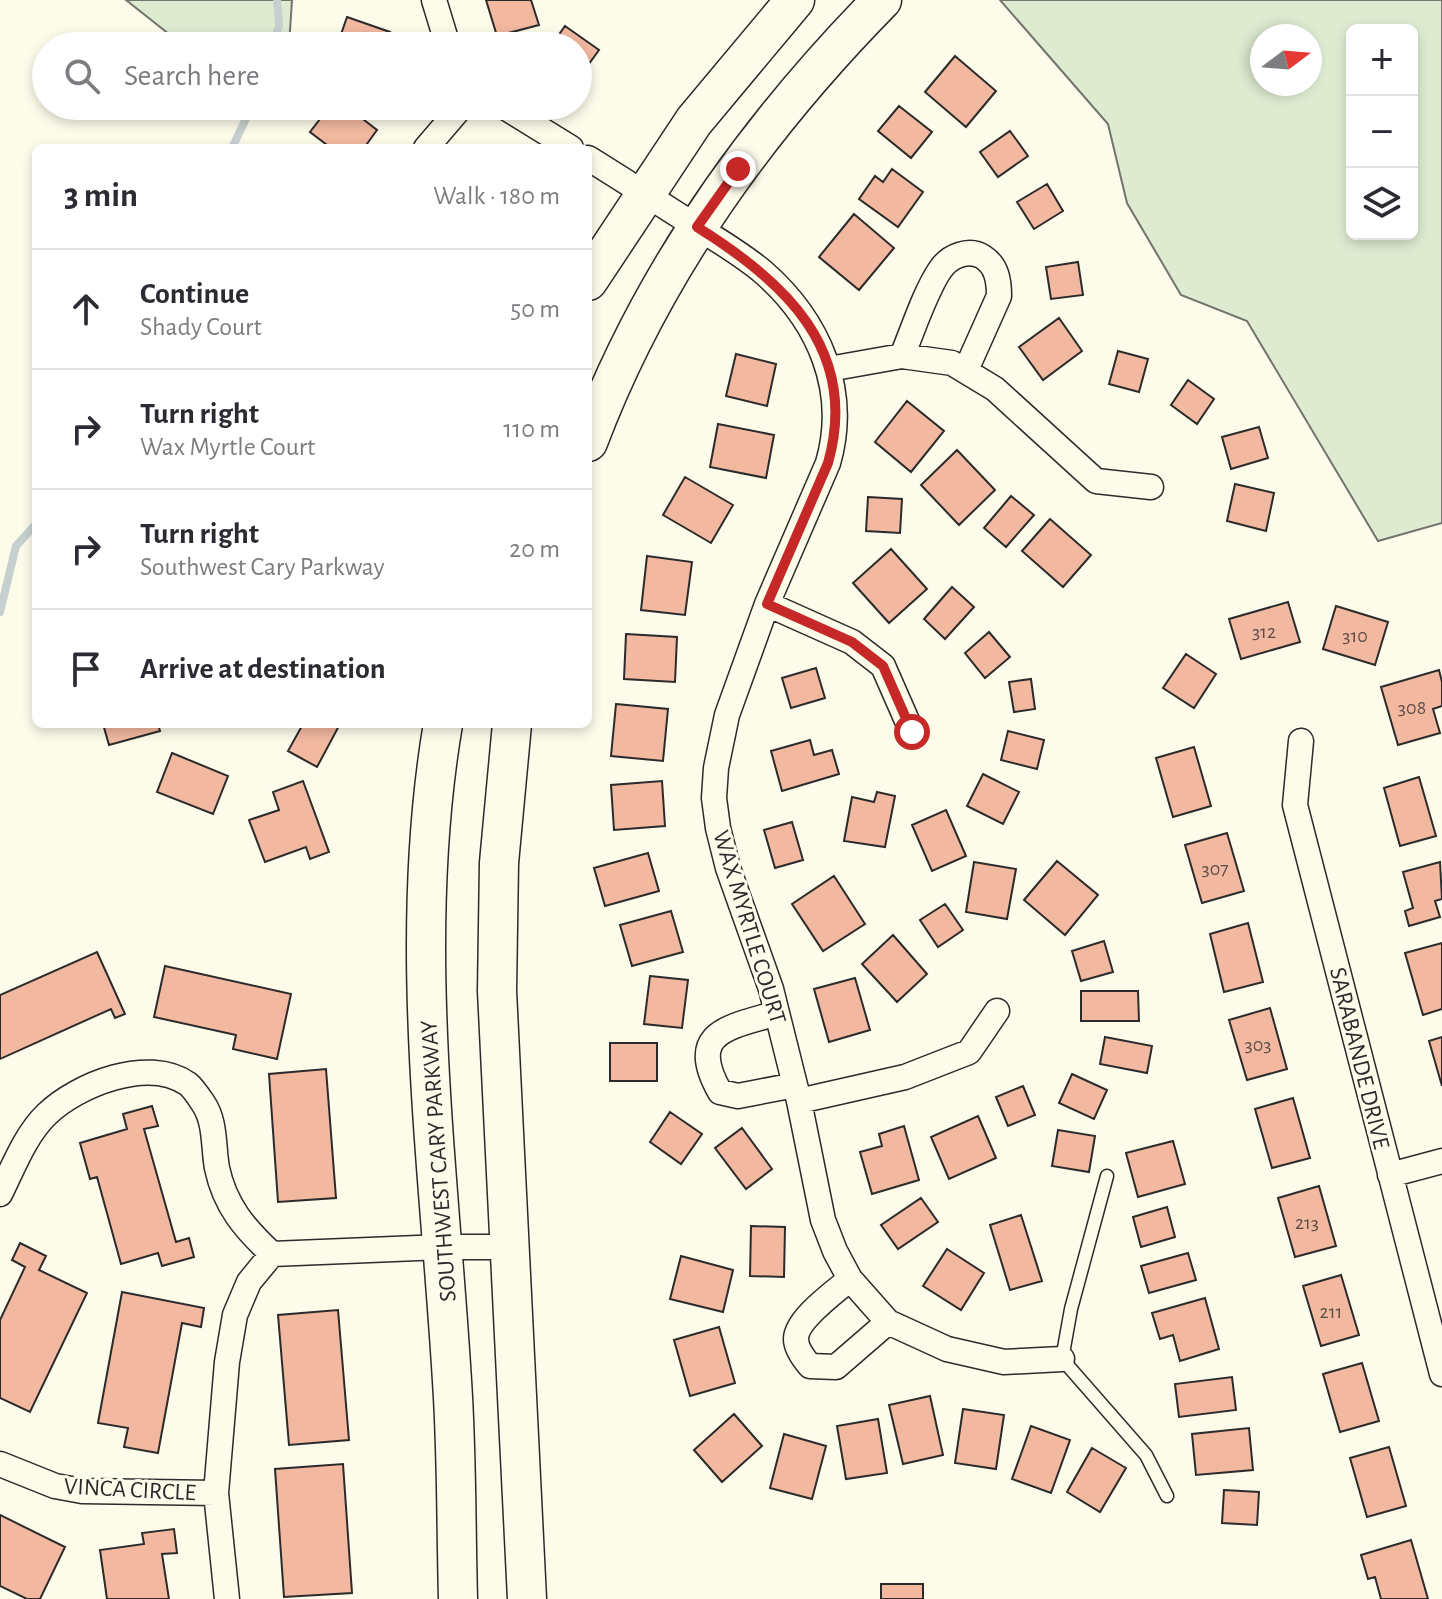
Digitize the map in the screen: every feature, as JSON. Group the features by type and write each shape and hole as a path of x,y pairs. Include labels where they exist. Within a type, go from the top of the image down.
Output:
{"main road":[{"path":"592,275 694,121 795,0"},
{"path":"592,433 637,336 697,227 782,112 882,0"},
{"name":"SOUTHWEST CARY PARKWAY","path":"442,728 432,804 427,934 428,1008 453,1384 458,1599"},
{"path":"512,728 499,863 497,991 527,1599"}],"street":[{"path":"434,0 444,32"},
{"path":"429,144 450,120"},
{"path":"526,120 565,144"},
{"name":"WAX MYRTLE COURT","path":"592,161 761,270 805,318 829,369 834,394 834,445 767,604 727,715 716,768 714,798 728,868 771,989 797,1093 823,1220 835,1251 850,1279 888,1322 947,1349 976,1357 1004,1362 1062,1359"},
{"path":"902,356 941,268 954,257 968,253 983,257 996,270 999,296 966,370"},
{"path":"829,369 902,356 940,360 966,370 995,389 1096,481 1151,487"},
{"path":"767,604 852,642 883,666 912,732"},
{"name":"SARABANDE DRIVE","path":"1301,741 1295,805 1442,1374"},
{"path":"777,1013 722,1030 713,1040 708,1056 709,1073 720,1092 738,1096 797,1093 905,1077 969,1052 997,1011"},
{"path":"0,1194 22,1150 44,1116 68,1096 94,1083 143,1073 165,1074 188,1084 205,1105 213,1127 217,1169 229,1206 245,1229 272,1254 510,1247"},
{"path":"1390,1175 1442,1161"},
{"path":"227,1599 216,1493 227,1362 235,1315 249,1282 272,1254"},
{"path":"850,1279 801,1323 796,1339 801,1355 810,1366 836,1367 888,1322"},
{"name":"VINCA CIRCLE","path":"0,1464 55,1486 82,1491 216,1493"}],"lane":[{"path":"1107,1176 1071,1309 1062,1359 1146,1455 1167,1496"}],"green space":[{"path":"126,0 292,0 290,32 166,32"},
{"path":"1000,0 1442,0 1442,523 1378,541 1247,321 1181,295 1127,203 1108,124"}],"building":[{"path":"486,0 531,0 539,25 512,32 496,32"},
{"path":"347,17 390,32 342,32"},
{"path":"592,45 599,50 592,60"},
{"path":"955,56 996,91 966,127 925,92"},
{"path":"899,106 932,132 911,158 878,131"},
{"path":"319,120 364,120 377,130 367,144 326,144 310,132"},
{"path":"1010,131 1028,156 998,177 980,152"},
{"path":"892,169 923,192 898,227 859,199 875,176 883,182"},
{"path":"1047,184 1063,211 1034,229 1017,202"},
{"path":"854,214 894,248 859,290 819,257"},
{"path":"1078,262 1083,295 1051,299 1046,267"},
{"path":"1059,318 1082,351 1043,380 1019,347"},
{"path":"1118,351 1148,359 1139,392 1109,384"},
{"path":"736,354 776,364 767,406 726,396"},
{"path":"1188,380 1214,399 1197,424 1171,405"},
{"path":"907,401 944,431 911,472 875,442"},
{"path":"718,424 774,435 766,478 710,467"},
{"path":"1259,427 1268,458 1231,469 1222,437"},
{"path":"957,450 995,490 959,525 921,485"},
{"path":"685,477 733,505 711,543 663,515"},
{"path":"1235,484 1274,493 1266,531 1227,521"},
{"path":"1011,496 1034,515 1006,547 984,528"},
{"path":"868,497 902,499 900,533 866,531"},
{"path":"1050,519 1091,555 1063,587 1022,551"},
{"path":"891,549 927,589 889,623 853,583"},
{"path":"647,556 692,562 685,615 641,610"},
{"path":"952,587 974,607 945,639 924,619"},
{"path":"1288,602 1300,642 1241,659 1229,619"},
{"path":"1336,606 1388,622 1375,665 1323,649"},
{"path":"989,632 1010,657 985,678 965,653"},
{"path":"626,634 677,637 675,682 624,679"},
{"path":"1186,654 1216,674 1194,708 1163,688"},
{"path":"816,668 825,698 791,708 782,678"},
{"path":"1439,670 1442,706 1433,709 1440,733 1398,745 1381,687"},
{"path":"1031,679 1035,709 1014,712 1009,682"},
{"path":"616,704 668,709 663,761 611,756"},
{"path":"104,728 159,728 160,731 109,745"},
{"path":"301,728 338,728 317,767 288,751"},
{"path":"1008,731 1044,740 1037,769 1001,760"},
{"path":"810,740 814,755 832,750 839,774 782,791 771,751"},
{"path":"1194,747 1211,806 1173,817 1156,758"},
{"path":"172,753 228,776 213,814 157,792"},
{"path":"983,774 1019,792 1003,824 967,806"},
{"path":"1419,777 1436,836 1400,846 1384,788"},
{"path":"303,781 329,852 310,859 306,847 265,862 249,820 279,810 273,792"},
{"path":"662,781 665,826 614,830 611,785"},
{"path":"877,792 895,796 885,847 844,841 852,797 874,802"},
{"path":"946,810 966,856 932,871 912,825"},
{"path":"792,822 803,860 775,868 764,830"},
{"path":"1227,833 1244,891 1202,903 1185,845"},
{"path":"648,853 659,891 605,906 594,868"},
{"path":"1057,861 1098,895 1065,935 1024,900"},
{"path":"974,862 1016,869 1007,919 966,912"},
{"path":"1440,862 1442,899 1435,901 1440,917 1409,926 1405,911 1413,908 1403,872"},
{"path":"834,876 865,924 823,951 792,904"},
{"path":"945,904 963,930 938,947 920,920"},
{"path":"671,911 683,952 632,966 620,925"},
{"path":"1248,923 1263,982 1224,992 1210,934"},
{"path":"893,935 927,974 897,1002 862,964"},
{"path":"1104,941 1113,972 1081,981 1072,951"},
{"path":"1442,943 1442,1009 1423,1015 1405,953"},
{"path":"97,952 125,1014 115,1018 111,1009 0,1059 0,995"},
{"path":"165,966 291,994 277,1059 233,1049 236,1035 154,1017"},
{"path":"650,976 688,980 682,1028 644,1024"},
{"path":"855,978 870,1030 829,1042 814,989"},
{"path":"1081,991 1138,991 1139,1021 1081,1021"},
{"path":"1270,1008 1287,1069 1247,1080 1229,1020"},
{"path":"1105,1037 1152,1046 1147,1073 1100,1064"},
{"path":"1442,1037 1442,1086 1429,1041"},
{"path":"610,1043 657,1043 657,1081 610,1081"},
{"path":"326,1069 336,1198 278,1202 269,1074"},
{"path":"1072,1074 1107,1090 1094,1119 1059,1103"},
{"path":"1023,1086 1035,1115 1008,1126 996,1097"},
{"path":"1293,1098 1310,1158 1272,1168 1255,1109"},
{"path":"152,1106 158,1126 144,1129 176,1242 189,1238 194,1257 162,1266 158,1253 121,1264 97,1177 90,1179 80,1143 127,1129 123,1114"},
{"path":"670,1112 702,1134 681,1164 650,1142"},
{"path":"978,1116 996,1158 949,1179 931,1137"},
{"path":"904,1126 919,1180 872,1194 860,1152 882,1146 879,1134"},
{"path":"742,1128 772,1169 746,1189 715,1148"},
{"path":"1058,1130 1095,1136 1089,1172 1052,1166"},
{"path":"1173,1141 1185,1184 1138,1197 1126,1153"},
{"path":"1319,1186 1336,1246 1295,1257 1278,1198"},
{"path":"921,1198 938,1222 898,1249 881,1225"},
{"path":"1167,1207 1175,1237 1141,1247 1133,1217"},
{"path":"1021,1215 1042,1281 1010,1290 990,1225"},
{"path":"751,1226 785,1227 784,1277 750,1276"},
{"path":"20,1243 46,1256 39,1270 87,1293 30,1412 0,1398 0,1320 25,1267 12,1260"},
{"path":"947,1249 984,1273 961,1310 923,1286"},
{"path":"1188,1253 1196,1280 1149,1293 1141,1266"},
{"path":"681,1256 733,1270 723,1312 670,1299"},
{"path":"1341,1275 1359,1335 1321,1346 1303,1286"},
{"path":"122,1292 204,1308 201,1327 182,1323 158,1453 124,1447 128,1428 98,1423"},
{"path":"1205,1298 1219,1349 1180,1361 1173,1335 1160,1339 1152,1313"},
{"path":"338,1310 349,1440 289,1445 278,1315"},
{"path":"719,1327 735,1383 690,1396 674,1340"},
{"path":"1362,1363 1379,1421 1340,1432 1323,1374"},
{"path":"1232,1377 1236,1410 1179,1417 1175,1384"},
{"path":"930,1396 943,1455 903,1464 889,1405"},
{"path":"963,1409 1004,1415 996,1469 955,1463"},
{"path":"734,1414 762,1446 722,1482 694,1450"},
{"path":"878,1419 887,1473 846,1479 837,1426"},
{"path":"1031,1426 1070,1440 1051,1493 1012,1479"},
{"path":"1249,1428 1253,1470 1196,1475 1192,1434"},
{"path":"784,1434 826,1446 812,1499 770,1488"},
{"path":"1389,1447 1406,1506 1367,1517 1350,1458"},
{"path":"1092,1448 1126,1468 1100,1512 1067,1492"},
{"path":"343,1464 352,1593 284,1597 275,1469"},
{"path":"1224,1490 1259,1492 1257,1525 1222,1523"},
{"path":"0,1515 65,1547 40,1599 27,1599 0,1586"},
{"path":"174,1529 177,1553 162,1554 169,1599 107,1599 100,1550 144,1544 142,1533"},
{"path":"1411,1540 1428,1599 1381,1599 1375,1577 1368,1579 1361,1555"},
{"path":"881,1584 923,1584 923,1599 881,1599"}],"waterway":[{"path":"277,0 277,32"},
{"path":"234,144 245,120"},
{"path":"0,612 16,546 32,528"}],"route":[{"path":"738,169 697,227 761,270 788,296 819,343 834,394 834,445 767,604 852,642 883,666 912,732"}]}
